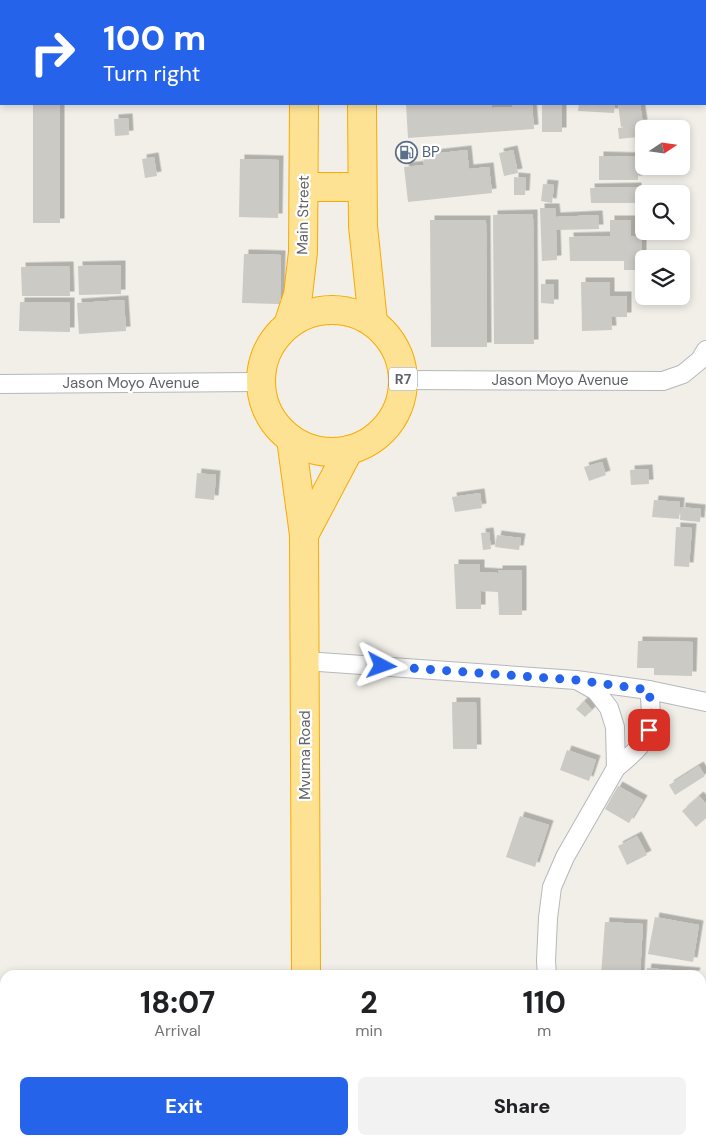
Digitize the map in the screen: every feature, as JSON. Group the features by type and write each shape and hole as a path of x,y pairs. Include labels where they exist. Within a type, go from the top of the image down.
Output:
{"highway":[{"name":"Main Street","path":"288,325 298,295 303,252 304,105"},
{"path":"362,105 363,226 373,322"},
{"path":"304,187 362,186"},
{"name":"Main Street","path":"330,309 352,312 373,322 389,338 400,358 403,380 400,404 388,424 371,441 350,450 329,452 309,448 291,439 275,423 265,404 261,382 264,360 273,341 288,325 308,314 330,309"},
{"name":"Mvuma Road","path":"291,439 304,535 306,970"},
{"name":"Mvuma Road","path":"304,535 350,450"}],"street":[{"name":"Jason Moyo Avenue","path":"403,380 663,381 683,374 700,360 706,350"},
{"name":"Jason Moyo Avenue","path":"0,384 261,382"},
{"path":"305,661 576,680 649,690 706,702"},
{"path":"576,680 596,691 609,708 616,727 616,768"},
{"path":"547,970 548,918 552,887 565,857 616,768 642,744 649,730 652,716 649,690"}],"building":[{"path":"33,105 60,105 60,223 33,223"},
{"path":"406,105 492,105 492,108 532,105 534,129 408,138"},
{"path":"542,105 562,105 562,132 542,132"},
{"path":"579,105 615,105 614,113 578,111"},
{"path":"618,105 640,105 642,120 635,120 635,125 621,127"},
{"path":"128,118 129,135 115,136 114,119"},
{"path":"635,126 635,137 619,139 618,128"},
{"path":"467,150 469,169 489,167 492,193 408,202 404,167 424,165 423,155"},
{"path":"513,150 518,173 504,176 499,153"},
{"path":"599,156 635,157 635,175 638,175 638,180 599,180"},
{"path":"154,157 157,176 145,178 142,159"},
{"path":"240,159 279,160 278,218 239,217"},
{"path":"514,177 526,178 525,195 514,195"},
{"path":"543,184 554,185 552,203 541,201"},
{"path":"635,187 635,203 591,203 590,188"},
{"path":"540,208 555,208 556,217 598,215 599,229 556,230 557,260 542,261"},
{"path":"533,214 534,344 494,344 493,215"},
{"path":"430,220 486,220 487,347 431,347"},
{"path":"610,220 631,220 631,236 635,236 635,240 642,240 642,250 635,250 635,270 624,270 624,261 570,261 569,237 610,236"},
{"path":"244,254 281,255 280,304 242,303"},
{"path":"121,265 121,294 79,295 78,266"},
{"path":"69,266 70,296 22,296 21,267"},
{"path":"581,282 610,282 610,296 627,296 627,317 611,317 612,330 582,331"},
{"path":"541,284 554,284 554,304 541,303"},
{"path":"124,300 126,331 79,334 77,303"},
{"path":"20,302 70,302 70,332 19,331"},
{"path":"602,462 606,475 589,481 584,467"},
{"path":"648,469 649,484 631,485 630,470"},
{"path":"197,473 216,475 214,500 195,498"},
{"path":"480,493 482,508 455,512 452,497"},
{"path":"654,500 680,502 679,519 652,517"},
{"path":"681,507 701,509 700,522 680,520"},
{"path":"676,527 692,528 689,567 674,566"},
{"path":"489,532 491,549 483,550 481,533"},
{"path":"497,535 521,538 519,550 495,547"},
{"path":"454,564 480,564 480,572 498,573 498,570 522,570 522,615 499,615 498,592 481,591 481,609 456,609"},
{"path":"638,641 693,642 692,676 654,675 654,668 637,668"},
{"path":"584,701 592,710 585,717 576,709"},
{"path":"452,702 476,702 477,749 453,749"},
{"path":"567,750 596,760 589,781 560,770"},
{"path":"699,766 705,776 675,795 669,785"},
{"path":"618,786 643,800 629,823 605,809"},
{"path":"699,796 706,804 706,818 696,827 682,811"},
{"path":"520,816 549,825 535,867 506,857"},
{"path":"637,836 647,855 627,865 618,846"},
{"path":"655,917 699,925 693,962 648,954"},
{"path":"605,922 643,924 640,970 601,970"},
{"path":"647,968 672,970 647,970"}],"place":[{"name":"BP","path":"406,152"}],"route":[{"path":"382,666 576,680 649,690 652,716 649,730"}]}
